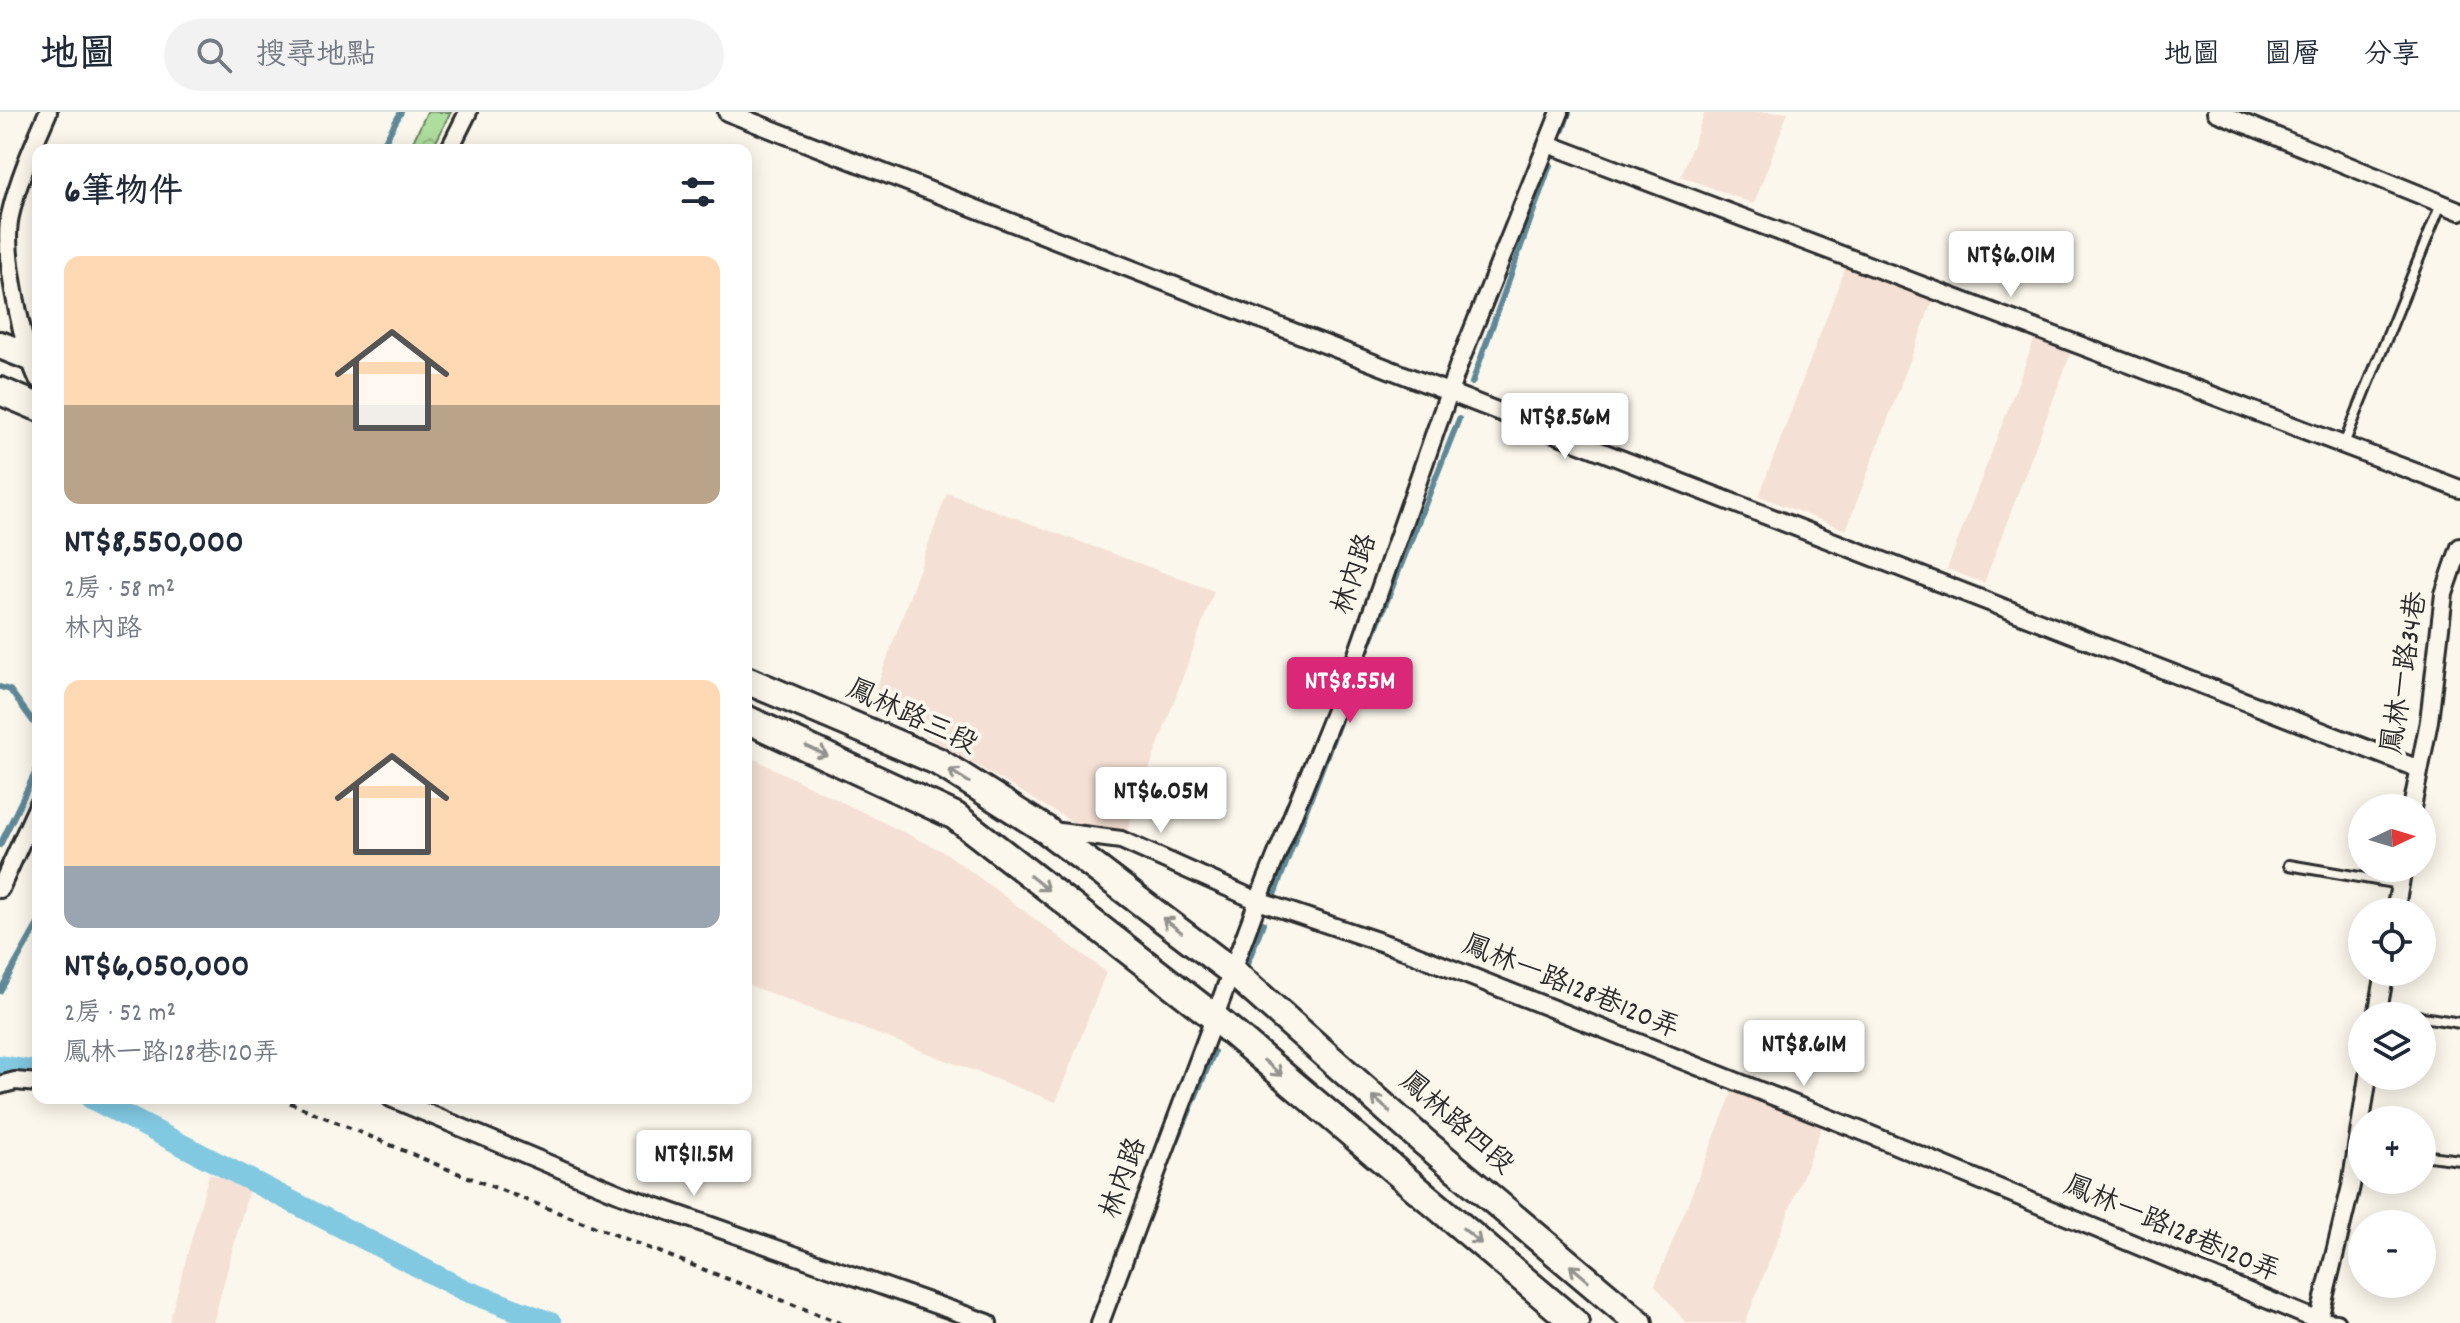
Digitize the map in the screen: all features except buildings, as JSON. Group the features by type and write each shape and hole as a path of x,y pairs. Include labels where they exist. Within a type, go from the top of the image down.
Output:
{"main road":[{"path":"0,345 32,358"},
{"path":"0,391 32,404"},
{"name":"鳳林路三段","path":"752,683 937,761 1046,830 1234,973"},
{"path":"752,722 955,816 1214,1017 1575,1323"},
{"name":"鳳林路四段","path":"1234,973 1423,1141 1639,1323"}],"street":[{"path":"34,144 48,112"},
{"path":"452,144 468,112"},
{"path":"727,112 2419,769"},
{"name":"林內路","path":"1100,1323 1214,1017 1234,973 1258,901 1354,663 1449,394 1560,112"},
{"path":"2216,112 2460,211"},
{"path":"1548,144 2460,489"},
{"path":"32,150 9,220 13,286 32,358"},
{"name":"鳳林一路34巷","path":"2415,794 2429,721 2444,594 2460,547"},
{"path":"0,889 32,818"},
{"name":"鳳林一路128巷120弄","path":"1046,830 1121,840 1258,901 1404,950 1864,1132 2324,1322"},
{"path":"0,1085 15,1081 32,1082"},
{"path":"2324,1322 2351,1186 2366,1090"},
{"path":"405,1104 623,1195 988,1323"}],"lane":[{"path":"2344,444 2441,203"},
{"path":"2289,865 2348,871"},
{"path":"2436,1020 2460,1023"},
{"path":"2436,1157 2460,1160"}],"path":[{"path":"293,1104 445,1168 840,1323"}],"shaded area":[{"path":"1705,112 1788,112 1754,204 1681,176"},
{"path":"1848,260 1935,294 1846,530 1759,496"},
{"path":"2037,333 2073,347 1984,583 1947,569"},
{"path":"947,493 1214,591 1120,850 871,703"},
{"path":"752,758 946,853 1106,972 1056,1102 752,986"},
{"path":"1733,1091 1822,1126 1745,1323 1686,1323 1655,1285"},
{"path":"209,1174 250,1185 213,1323 169,1323"}],"green space":[{"path":"427,112 451,112 435,144 412,144"}],"waterway":[{"path":"383,144 401,112"},
{"path":"1563,130 1569,112"},
{"path":"1472,383 1550,165"},
{"path":"1363,661 1459,419"},
{"path":"1274,895 1353,686"},
{"path":"0,687 10,690 32,720"},
{"path":"0,845 32,779"},
{"path":"1246,967 1263,923"},
{"path":"0,991 32,935"},
{"path":"1177,1141 1214,1052"},
{"path":"0,1066 32,1071"},
{"path":"103,1104 464,1290 551,1323"}]}
